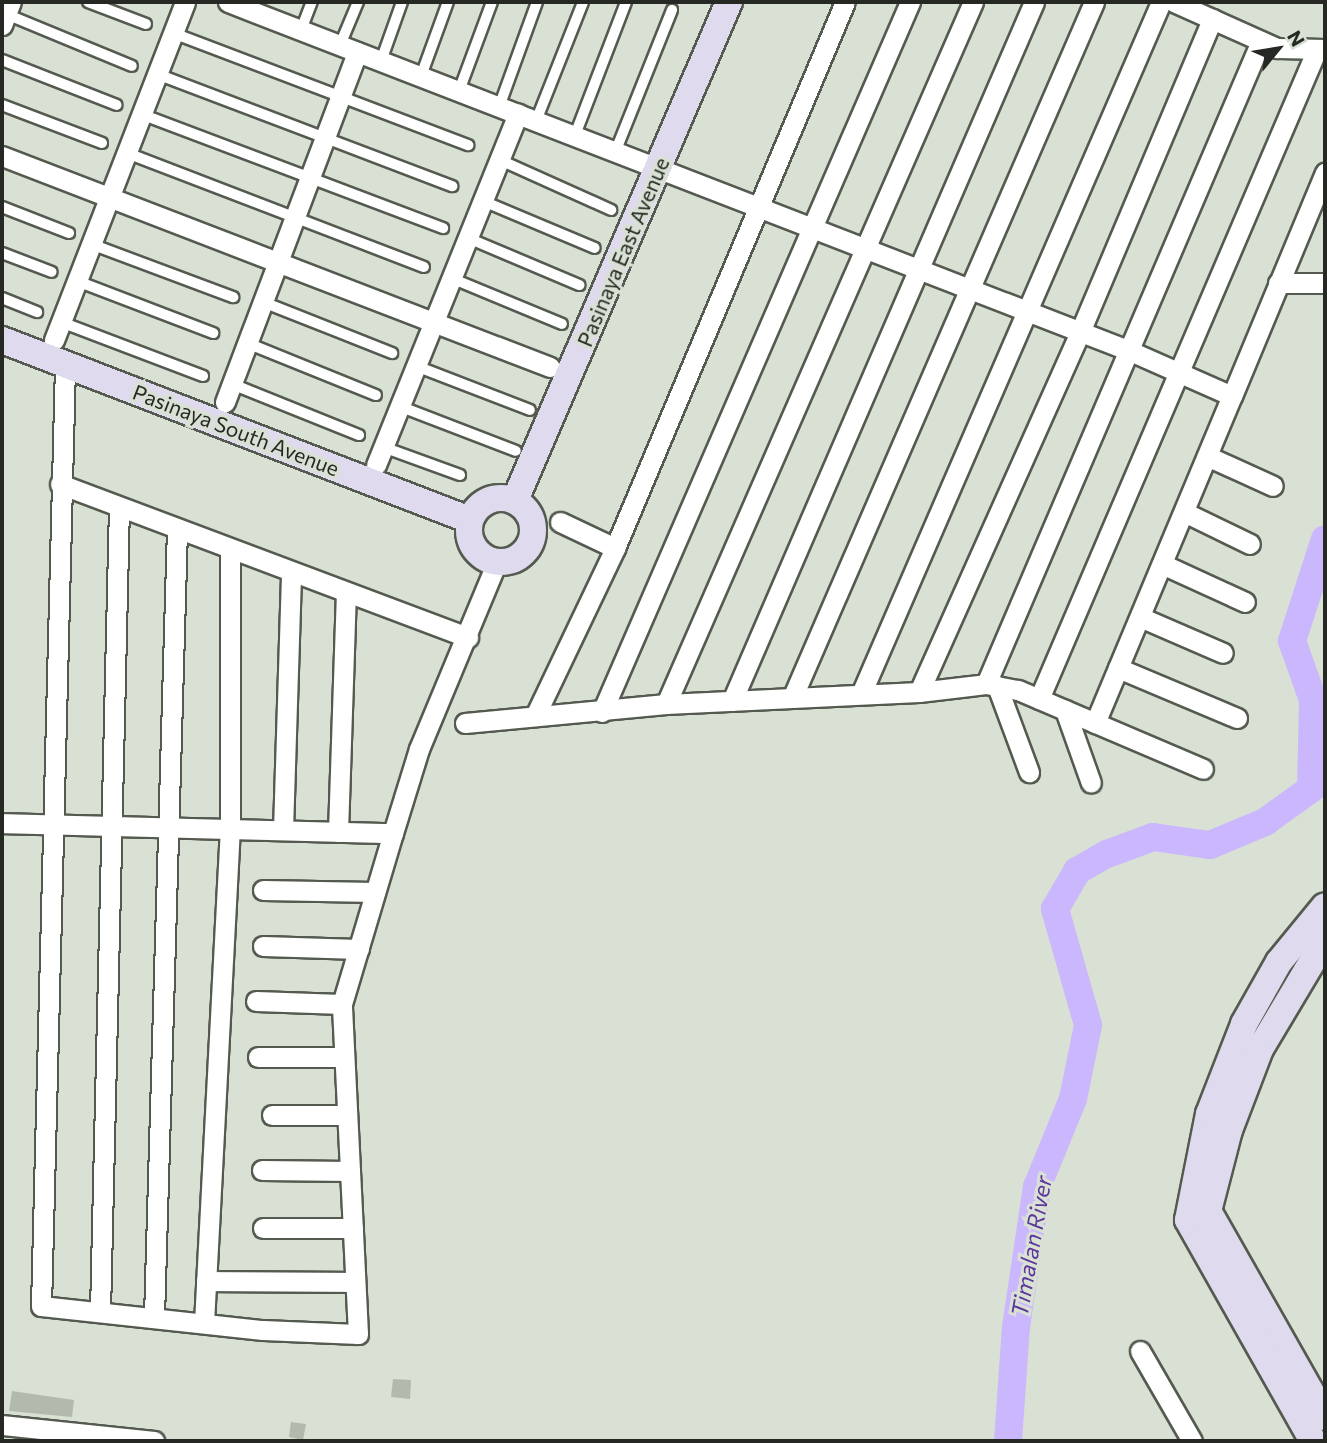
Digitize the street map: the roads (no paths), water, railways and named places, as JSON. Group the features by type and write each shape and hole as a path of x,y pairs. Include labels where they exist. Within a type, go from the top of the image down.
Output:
{"street":[{"path":"58,331 185,2"},
{"path":"228,2 264,8 301,30 1130,351 1233,396"},
{"name":"Pasinaya East Avenue","path":"515,500 729,2"},
{"path":"535,716 615,548 845,2"},
{"path":"602,712 910,2"},
{"path":"666,704 868,250 973,2"},
{"path":"732,701 1034,2"},
{"path":"793,696 1094,2"},
{"path":"861,694 1024,310 1161,2"},
{"path":"1039,699 1321,49 1277,48 1174,2"},
{"path":"919,692 1080,332 1212,19"},
{"path":"1029,772 991,685 1261,41"},
{"path":"225,402 340,98 349,48"},
{"path":"379,456 500,160 527,117"},
{"path":"2,156 550,367"},
{"path":"1095,723 1278,283 1316,218 1325,173"},
{"path":"1278,283 1325,283"},
{"name":"Pasinaya South Avenue","path":"2,340 470,520"},
{"path":"65,365 41,1306 204,1323 358,1334 342,1004 419,749 468,637 497,562"},
{"path":"1207,456 1273,486"},
{"path":"61,484 230,550 468,637"},
{"path":"500,497 515,500 530,515 533,536 520,556 497,562 476,550 469,535 470,520 486,501 500,497"},
{"path":"100,1312 114,826 119,507"},
{"path":"1184,512 1250,544"},
{"path":"560,522 615,548"},
{"path":"154,1317 177,530"},
{"path":"204,1323 230,829 230,550"},
{"path":"1162,564 1245,602"},
{"path":"283,830 291,572"},
{"path":"338,832 346,592"},
{"path":"1140,617 1223,653"},
{"path":"1118,668 1237,718"},
{"path":"465,723 666,704 919,692 991,685 1039,699 1203,769"},
{"path":"1065,710 1091,783"},
{"path":"2,823 393,833"},
{"path":"263,890 375,892"},
{"path":"1313,1441 1188,1220 1209,1114 1244,1024 1279,962 1325,906"},
{"path":"1325,940 1260,1049 1229,1130 1208,1211 1325,1417"},
{"path":"263,946 359,948"},
{"path":"256,1000 342,1004"},
{"path":"258,1057 344,1057"},
{"path":"272,1115 347,1115"},
{"path":"262,1170 350,1171"},
{"path":"263,1228 353,1228"},
{"path":"206,1281 355,1282"},
{"path":"1140,1351 1187,1439"},
{"path":"2,1425 155,1441"}],"lane":[{"path":"88,2 146,24"},
{"path":"301,30 312,2"},
{"path":"349,48 358,2"},
{"path":"381,61 402,2"},
{"path":"421,76 448,2"},
{"path":"459,91 492,2"},
{"path":"499,107 537,2"},
{"path":"527,117 583,2"},
{"path":"575,135 626,2"},
{"path":"616,150 672,10"},
{"path":"6,14 132,66"},
{"path":"173,33 468,145"},
{"path":"2,60 117,105"},
{"path":"157,74 452,186"},
{"path":"2,104 102,143"},
{"path":"142,114 443,228"},
{"path":"127,153 424,267"},
{"path":"500,160 611,210"},
{"path":"483,201 595,248"},
{"path":"2,207 69,233"},
{"path":"468,238 579,285"},
{"path":"91,244 233,297"},
{"path":"2,253 52,272"},
{"path":"451,278 562,324"},
{"path":"77,281 213,333"},
{"path":"2,298 37,312"},
{"path":"263,302 391,353"},
{"path":"58,331 203,376"},
{"path":"247,343 376,395"},
{"path":"416,366 530,411"},
{"path":"232,384 359,435"},
{"path":"400,406 516,451"},
{"path":"379,456 460,475"}],"waterway":[{"name":"Timalan River","path":"1008,1441 1016,1327 1037,1187 1073,1099 1088,1025 1055,909 1077,871 1107,854 1153,837 1210,845 1265,822 1311,789 1313,700 1292,641 1325,539"}]}
